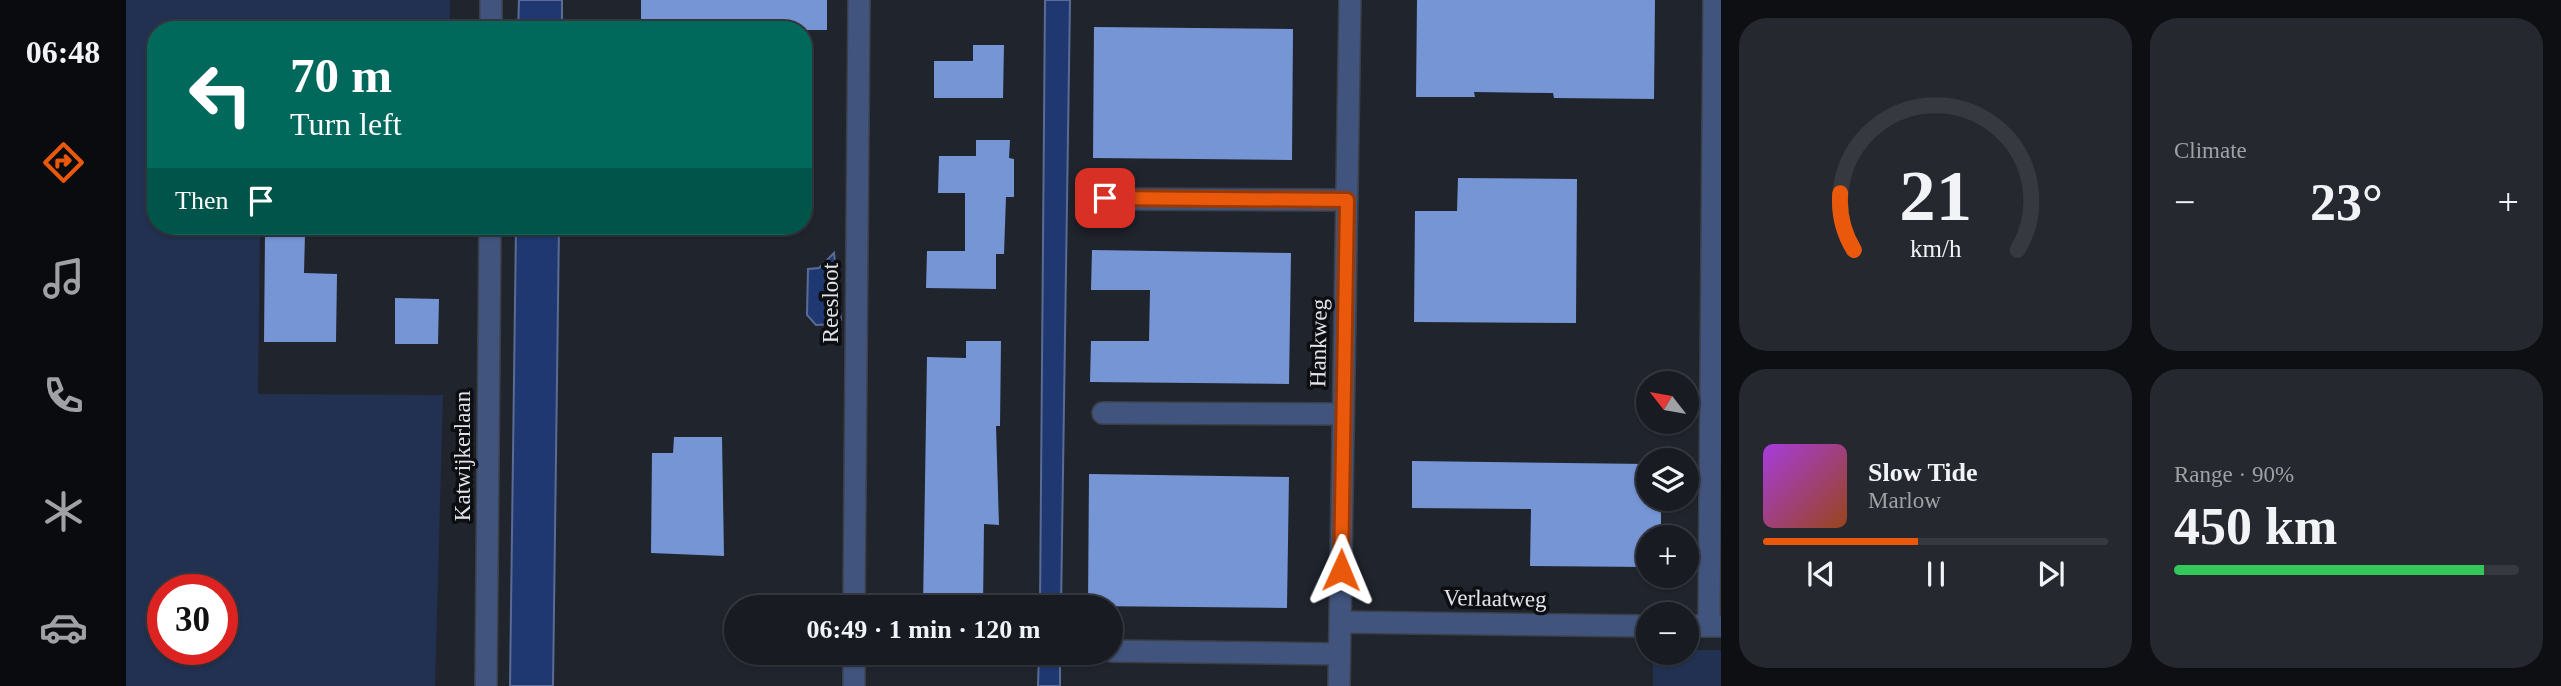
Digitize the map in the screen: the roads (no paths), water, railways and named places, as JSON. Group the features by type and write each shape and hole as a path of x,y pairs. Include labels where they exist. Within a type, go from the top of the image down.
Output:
{"street":[{"path":"491,0 491,21"},
{"name":"Reesloot","path":"854,595 859,0"},
{"name":"Hankweg","path":"1339,686 1350,0"},
{"path":"1714,0 1715,626"},
{"path":"1105,198 1347,200"},
{"name":"Katwijkerlaan","path":"486,686 490,235"},
{"path":"1103,413 1343,414"},
{"name":"Verlaatweg","path":"1340,622 1636,626"},
{"path":"1123,650 1339,654"},
{"path":"854,665 854,686"}],"water":[{"path":"519,0 562,0 562,21 518,21"},
{"path":"1045,0 1070,0 1061,595 1040,595"},
{"path":"516,235 559,235 553,686 510,686"},
{"path":"834,253 841,320 834,324 816,325 807,315 808,269 819,268"},
{"path":"1039,665 1060,665 1060,686 1038,686"}]}
